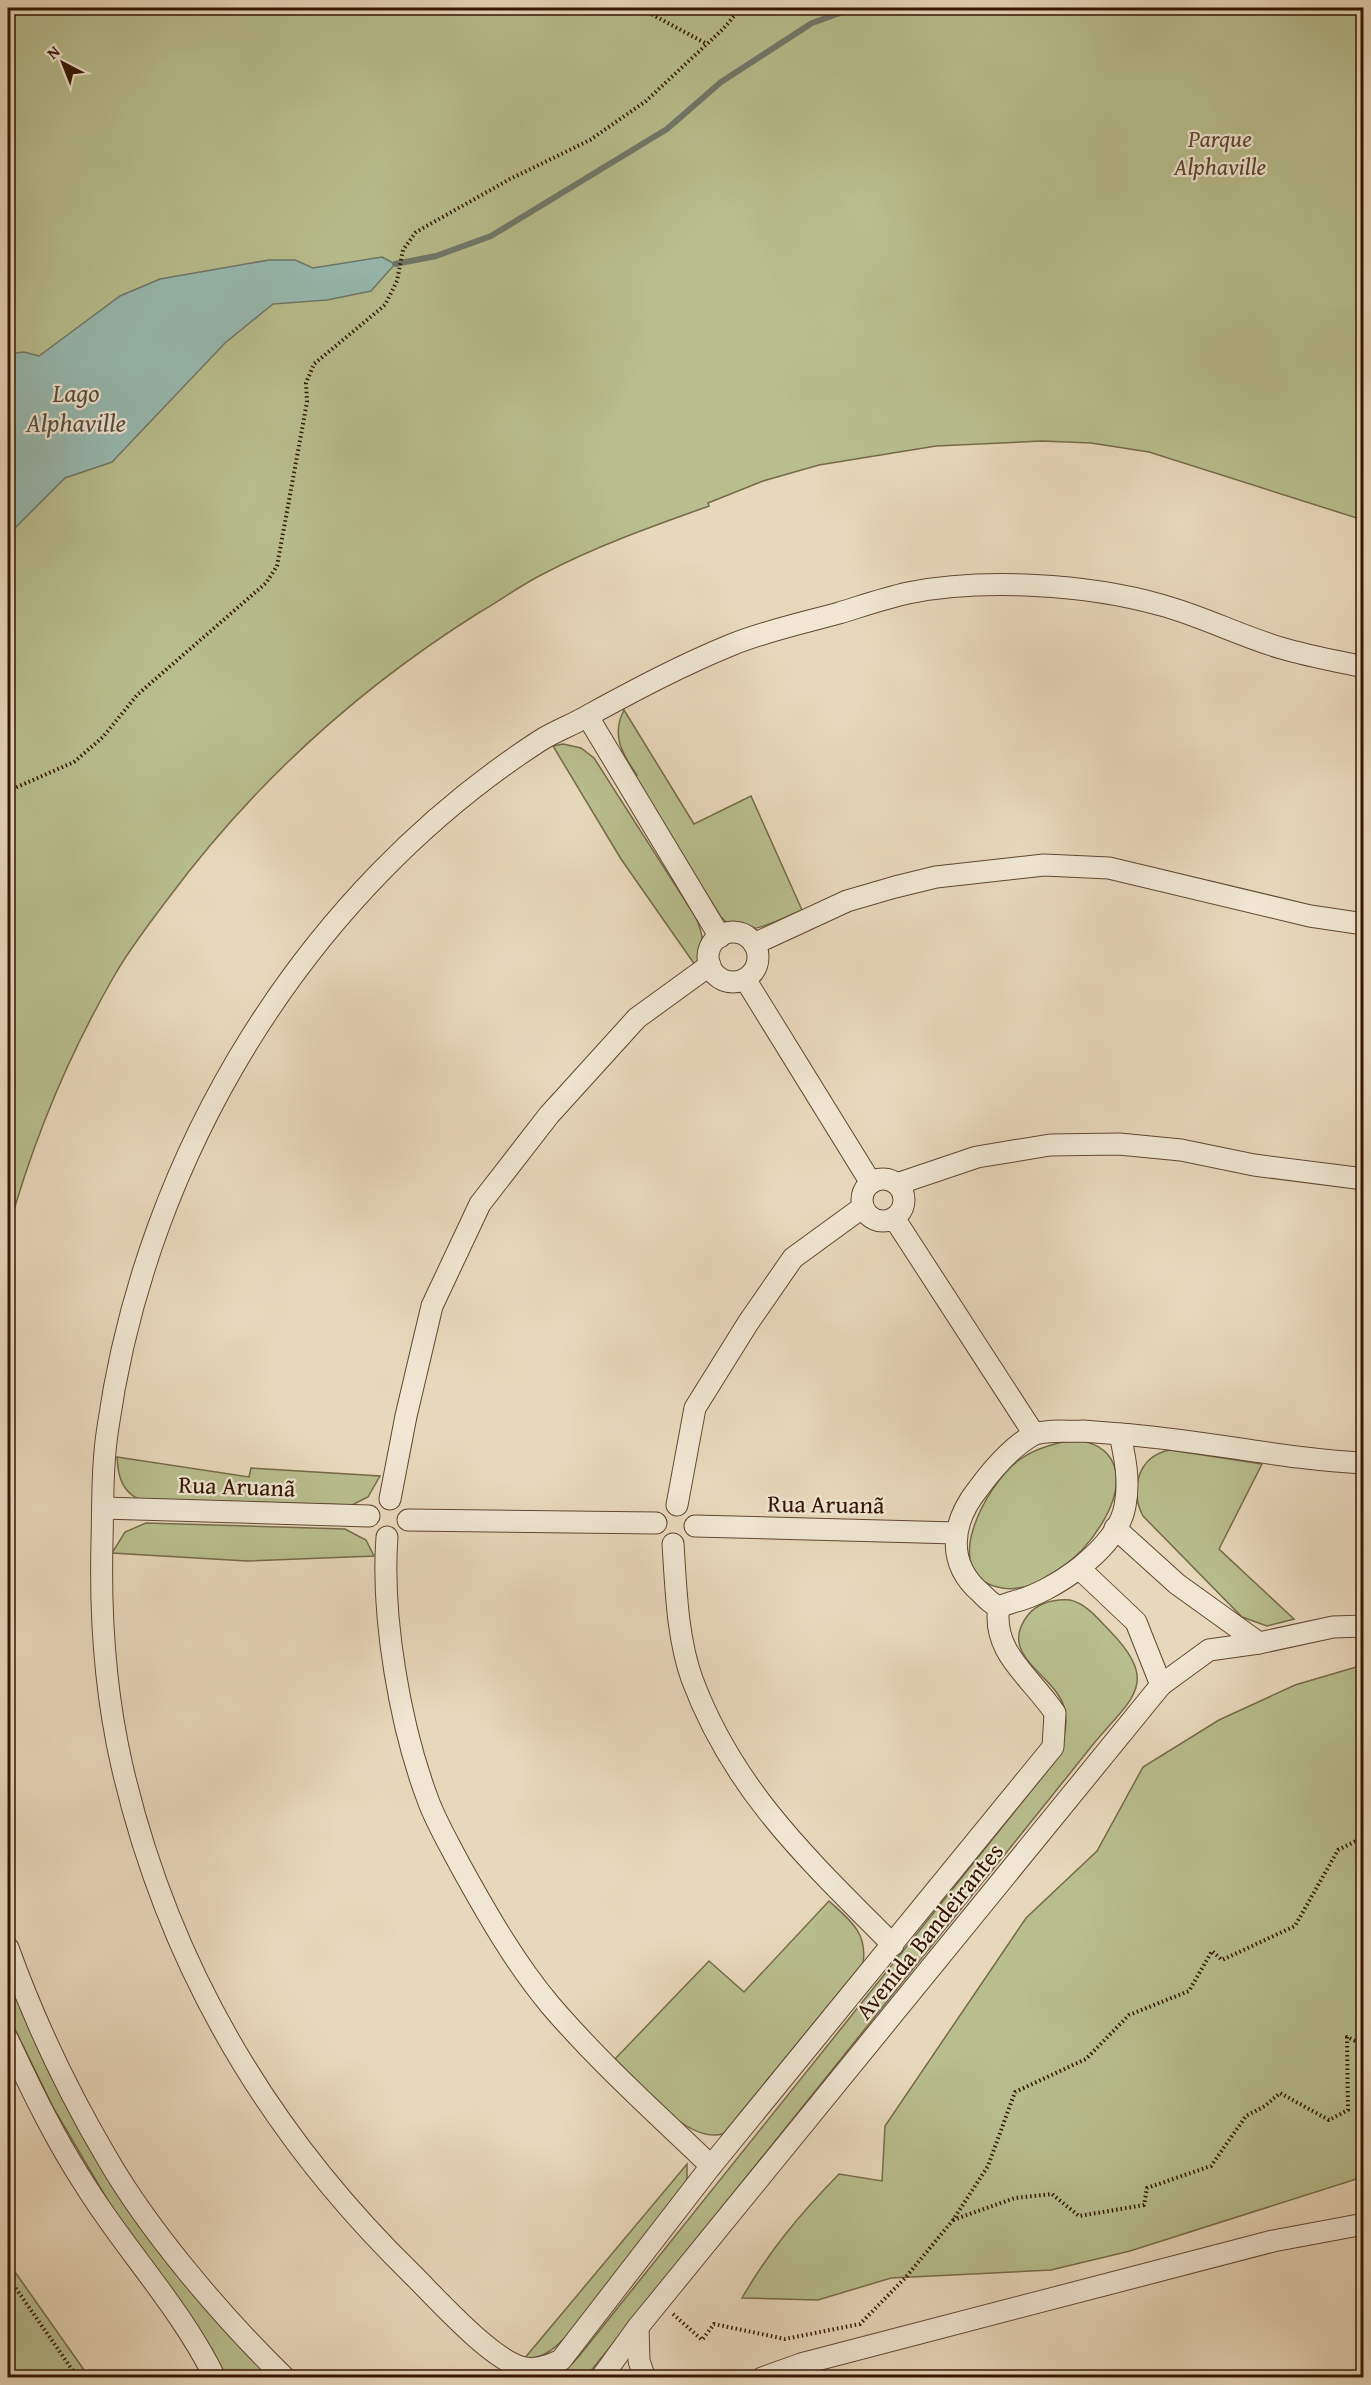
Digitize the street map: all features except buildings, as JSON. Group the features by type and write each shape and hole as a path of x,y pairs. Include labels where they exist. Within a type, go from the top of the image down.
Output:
{"street":[{"path":"999,1606 996,1623 1005,1651 1055,1713 1053,1747 711,2166 561,2360 542,2368 519,2367 495,2352 385,2247 302,2152 271,2111 191,1969 166,1911 132,1808 111,1706 100,1604 107,1433 117,1377 148,1259 204,1119 241,1051 301,963 388,863 458,801 545,737 588,717 632,690 738,642 909,593 1003,585 1080,588 1154,602 1218,623 1277,647 1364,667"},
{"path":"588,717 720,937"},
{"path":"754,944 847,901 895,887 948,876 1044,865 1109,868 1310,916 1364,924"},
{"path":"728,933 740,933 754,944 758,962 752,974 745,980 725,981 714,974 710,965 710,949 720,937 728,933"},
{"path":"390,1499 406,1416 432,1306 480,1204 549,1115 637,1018 710,965"},
{"path":"745,980 871,1183"},
{"path":"897,1184 976,1157 1050,1145 1119,1144 1181,1150 1254,1165 1364,1179"},
{"path":"885,1179 897,1184 903,1192 905,1202 902,1211 894,1218 876,1220 868,1215 863,1207 863,1195 871,1183 885,1179"},
{"path":"677,1505 695,1408 748,1323 793,1258 863,1207"},
{"path":"894,1218 1034,1434"},
{"path":"999,1606 970,1584 956,1556 956,1533 969,1500 990,1473 1034,1434 1083,1431 1120,1434 1195,1441 1314,1460 1364,1463"},
{"path":"999,1606 1034,1597 1080,1569 1116,1528 1125,1508 1128,1473 1120,1434"},
{"path":"390,1499 402,1505 408,1520 401,1533 387,1537 374,1530 369,1516 376,1503 390,1499"},
{"path":"677,1505 692,1513 695,1526 687,1541 674,1544 659,1536 656,1523 663,1509 677,1505"},
{"name":"Rua Aruanã","path":"103,1508 369,1516"},
{"path":"408,1520 656,1523"},
{"name":"Rua Aruanã","path":"695,1526 956,1533"},
{"path":"1116,1528 1177,1584 1259,1643"},
{"path":"387,1537 385,1563 387,1612 402,1707 428,1801 449,1844 510,1952 551,2005 599,2057 711,2166"},
{"path":"674,1544 677,1607 692,1678 733,1766 793,1845 893,1945"},
{"path":"1080,1569 1136,1622 1161,1684"},
{"name":"Avenida Bandeirantes","path":"601,2378 638,2327 665,2307 1161,1684 1209,1650 1259,1643 1333,1627 1364,1626"},
{"path":"8,1948 51,2052 107,2159 158,2231 199,2282 285,2378"},
{"path":"8,2040 38,2102 85,2185 199,2344 215,2378"},
{"path":"762,2378 801,2364 1273,2241 1364,2224"},
{"path":"638,2327 639,2361 645,2378"}],"path":[{"path":"640,8 706,44"},
{"path":"8,791 74,762 103,737 137,695 266,584 277,566 307,402 306,383 314,364 385,305 397,280 403,250 416,231 510,179 590,140 646,101 741,8"},
{"path":"665,2307 702,2340 714,2324 785,2339 860,2324 906,2277 952,2220 988,2166 1016,2092 1086,2059 1129,2015 1189,1991 1212,1951 1222,1960 1295,1926 1338,1850 1364,1837"},
{"path":"952,2220 1015,2198 1052,2194 1079,2216 1144,2205 1147,2188 1211,2166 1246,2116 1265,2106 1280,2093 1329,2120 1348,2110 1347,2037 1364,2045"},
{"path":"8,2277 78,2378"}],"green space":[{"name":"Parque Alphaville","path":"8,8 1363,8 1363,520 1149,452 1091,443 1042,441 936,446 819,465 763,481 708,503 709,506 604,545 543,574 435,642 350,706 271,778 200,857 132,948 80,1039 52,1101 28,1165 8,1231"},
{"path":"624,710 694,824 751,796 802,910 761,927 750,929 730,925 721,917 633,778 637,775 623,752 618,736 620,719"},
{"path":"563,744 581,748 594,758 695,916 700,929 702,947 695,965 621,859 553,746"},
{"path":"1078,1440 1105,1451 1116,1471 1114,1497 1102,1524 1082,1550 1057,1572 1029,1585 1002,1588 982,1580 972,1567 969,1549 973,1528 993,1488 1019,1460 1033,1452 1047,1446"},
{"path":"1170,1450 1262,1464 1219,1549 1294,1619 1267,1626 1242,1617 1143,1516 1137,1496 1139,1476 1150,1459"},
{"path":"117,1457 249,1477 251,1468 380,1476 368,1497 352,1505 138,1499 124,1487 118,1470"},
{"path":"146,1523 345,1529 366,1540 374,1556 247,1561 112,1553 125,1532"},
{"path":"1070,1600 1092,1612 1125,1649 1134,1664 1137,1677 1136,1689 1130,1701 586,2377 549,2378 572,2364 580,2355 1055,1761 1065,1733 1065,1711 1057,1693 1022,1652 1019,1641 1020,1629 1028,1615 1037,1607 1047,1602"},
{"path":"1363,1665 1363,2177 1130,2251 1051,2270 891,2278 818,2300 742,2298 786,2233 839,2174 882,2181 885,2126 1026,1918 1097,1851 1143,1767 1219,1720 1295,1685"},
{"path":"829,1901 850,1921 860,1935 864,1952 863,1963 723,2134 709,2135 694,2130 664,2110 615,2059 709,1961 744,1992"},
{"path":"8,1979 44,2061 196,2297 270,2377 226,2377 212,2349 187,2311 111,2206 54,2109 8,2015"},
{"path":"687,2164 687,2181 570,2332 550,2351 538,2357 524,2359"},
{"path":"8,2262 89,2377 8,2377"}],"water":[{"name":"Lago Alphaville","path":"382,257 395,264 371,291 327,300 273,304 225,343 112,462 65,478 8,535 8,354 24,352 39,356 120,296 160,279 269,260 295,260 313,268"}],"waterway":[{"path":"395,264 436,256 491,236 667,129 721,82 812,23 854,8"}]}
